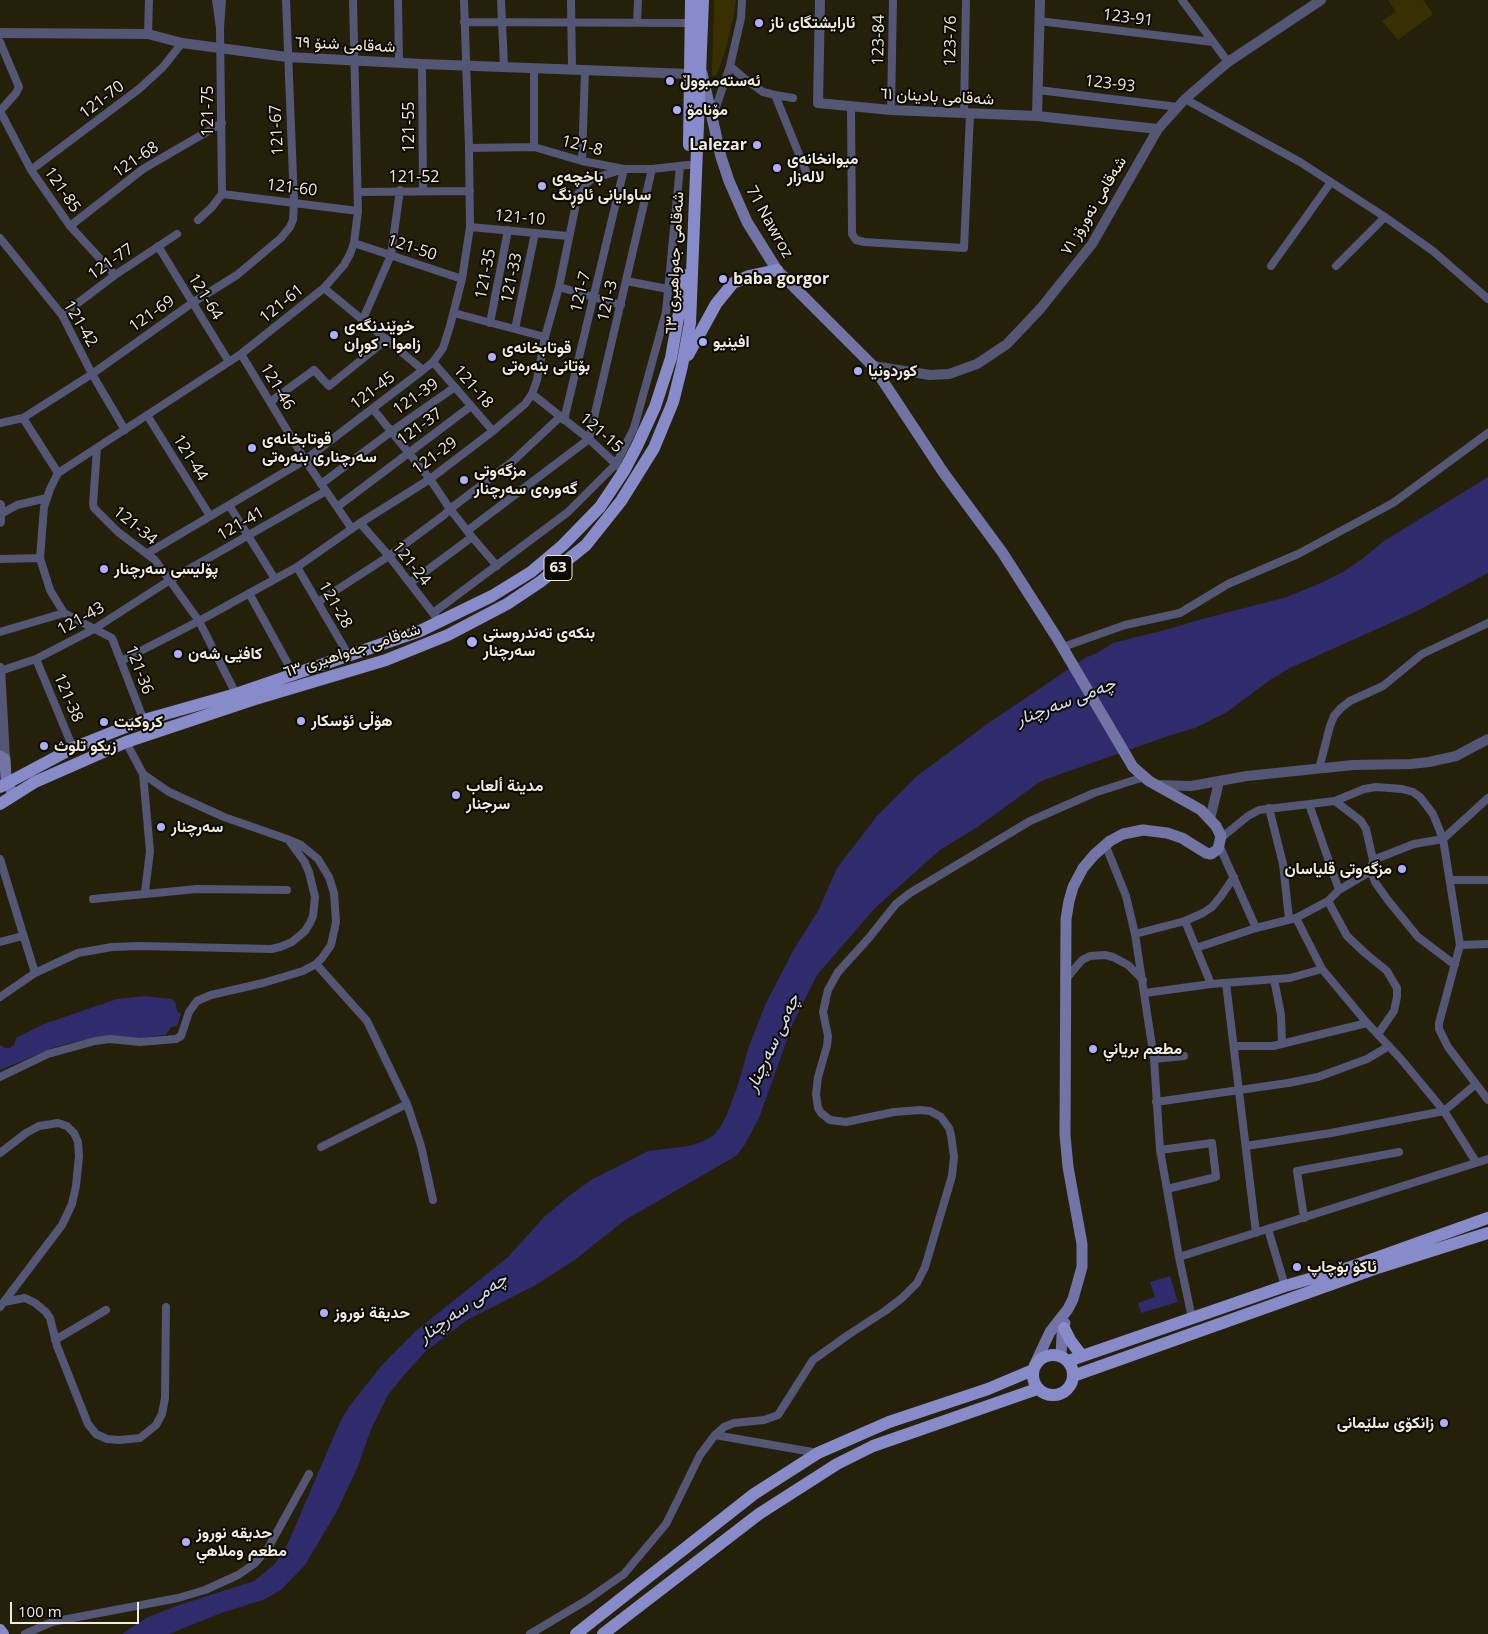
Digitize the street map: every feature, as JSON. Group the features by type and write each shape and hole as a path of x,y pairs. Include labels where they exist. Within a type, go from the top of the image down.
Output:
{"main road":[{"name":"شەقامی جەواهیری ٦٣","path":"0,804 64,768 126,742 278,692 386,660 448,635 507,604 540,582 586,545 621,502 654,448 669,411 682,366 690,323 694,114 690,74 690,0"},
{"name":"شەقامی جەواهیری ٦٣","path":"4,785 73,748 144,720 236,694 349,656 492,596 531,572 563,545 600,506 655,407 671,358 683,287 684,166 694,114 700,64 703,0"},
{"name":"71 Nawroz","path":"700,64 721,157 738,204 758,242 777,270 873,366 944,472 1002,552 1064,649 1131,763 1144,777 1199,808 1210,819"},
{"path":"682,366 716,304 733,283 749,276 777,270"},
{"path":"2,762 4,785 13,795"},
{"path":"1065,1359 1064,1328 1068,1309 1078,1283 1083,1255 1068,1167 1065,1135 1067,913 1070,895 1083,868 1105,844 1123,834 1151,830 1177,836 1208,854 1216,852 1220,842 1217,828 1210,819"},
{"path":"1065,1359 1082,1356 1286,1286 1351,1267 1488,1218"},
{"path":"1073,1376 1374,1269 1488,1233"},
{"path":"576,1634 754,1494 818,1453 889,1422 988,1388 1034,1368 1044,1356 1055,1354 1065,1359 1073,1370 1073,1376 1068,1389 1056,1395 1043,1393 1037,1389 1032,1377 1034,1368 1050,1332 1068,1309"},
{"path":"1064,1328 1073,1346 1082,1356"},
{"path":"604,1634 759,1514 837,1464 873,1446 1037,1389"},
{"path":"0,1630 3,1634"}],"street":[{"path":"148,34 149,0"},
{"path":"216,0 220,28"},
{"path":"220,28 222,0"},
{"name":"121-67","path":"286,0 294,202"},
{"name":"121-61","path":"58,473 241,354 324,288 344,265 354,243 358,211 353,0"},
{"path":"398,0 399,62"},
{"name":"121-45","path":"148,553 305,460 433,362 443,348 462,278 470,227 464,0"},
{"path":"501,0 504,66"},
{"path":"571,0 572,69"},
{"path":"637,23 638,0"},
{"path":"712,118 730,66 741,18 742,0"},
{"name":"شەقامی بادینان ٦١","path":"820,0 818,103 891,110 1036,116 1158,129"},
{"name":"123-84","path":"891,110 894,0"},
{"name":"123-76","path":"851,107 852,234 856,240 964,248 967,114 966,0"},
{"path":"1036,116 1040,0"},
{"path":"1182,0 1228,62"},
{"name":"شەقامی نەورۆز ٧١","path":"873,366 930,375 949,374 977,364 1007,344 1040,308 1092,244 1158,129 1182,103 1228,62 1321,0"},
{"name":"123-91","path":"1039,21 1213,42"},
{"path":"464,22 690,23"},
{"name":"121-75","path":"220,28 222,50 222,194"},
{"name":"شەقامی شنۆ ٦٩","path":"0,32 148,34 182,44 287,57 690,74"},
{"path":"0,42 19,84 18,91 4,100 0,111"},
{"name":"121-70","path":"31,170 139,90 163,67 182,44"},
{"name":"121-55","path":"422,64 423,190"},
{"path":"730,66 763,92 775,96 794,98"},
{"path":"534,68 534,147"},
{"path":"582,161 585,70"},
{"name":"123-93","path":"1038,90 1182,103"},
{"path":"775,96 809,179"},
{"path":"1182,103 1300,162 1332,182 1434,251 1488,299"},
{"name":"121-85","path":"0,111 31,170 70,226 115,275"},
{"name":"121-68","path":"70,226 143,169 222,123"},
{"name":"121-8","path":"469,148 534,147 582,161 624,169 684,166"},
{"path":"437,618 497,566 568,512 620,468 634,428 666,312 684,166"},
{"name":"121-29","path":"122,661 297,567 360,523 430,478 493,431 525,404 532,394 537,380 545,337 559,287 576,200 581,188 598,176 624,169"},
{"name":"121-7","path":"562,418 594,298 624,169"},
{"name":"121-3","path":"589,439 652,169"},
{"path":"1271,266 1332,182"},
{"path":"363,319 391,255 400,190"},
{"name":"121-52","path":"358,192 400,190 470,191"},
{"path":"198,220 222,194"},
{"name":"121-60","path":"222,194 358,211"},
{"name":"121-69","path":"0,423 23,418 92,374 192,303 237,275 281,238 292,224 294,202"},
{"path":"1336,266 1385,217"},
{"name":"121-10","path":"470,227 568,236"},
{"name":"121-35","path":"490,323 508,230"},
{"name":"121-33","path":"515,329 535,233"},
{"name":"121-77","path":"62,315 115,275 177,234"},
{"name":"121-42","path":"0,238 62,315 92,374 125,430"},
{"name":"121-50","path":"354,243 462,278"},
{"name":"121-64","path":"158,246 229,362"},
{"path":"626,281 668,289"},
{"path":"559,287 621,305"},
{"path":"324,288 423,370"},
{"path":"454,313 545,337"},
{"path":"270,402 314,370 329,386 387,339"},
{"name":"121-46","path":"241,354 305,460 352,529"},
{"name":"121-18","path":"433,362 493,431"},
{"name":"121-39","path":"324,488 392,431 455,387"},
{"name":"121-15","path":"532,394 589,439 620,468"},
{"name":"121-37","path":"337,507 472,406"},
{"path":"373,409 430,478 469,534 497,566"},
{"name":"121-44","path":"147,415 210,516"},
{"path":"0,632 64,613 50,590 40,558 44,507 46,498 58,473 23,418"},
{"name":"121-15","path":"318,602 388,556 444,515 513,461 562,418"},
{"path":"1064,649 1125,625 1180,613 1228,584 1298,554 1393,503 1488,433"},
{"path":"410,583 589,439"},
{"name":"121-34","path":"97,448 94,508 118,532 155,560 199,621 236,694"},
{"name":"121-41","path":"170,580 248,536 324,488"},
{"path":"0,514 17,505 46,498"},
{"path":"0,505 0,522"},
{"path":"229,505 275,579"},
{"name":"121-24","path":"360,523 437,618"},
{"path":"0,560 40,558"},
{"name":"121-28","path":"297,567 349,656"},
{"name":"121-43","path":"0,670 36,659 94,629 170,580"},
{"path":"249,593 294,675"},
{"name":"121-36","path":"64,613 112,638 149,734"},
{"path":"1319,769 1330,726 1334,716 1341,708 1350,701 1383,686 1422,654 1488,623"},
{"name":"121-38","path":"36,659 73,748"},
{"path":"0,670 2,762"},
{"path":"1156,785 1191,786 1247,776 1353,765 1411,764 1435,761 1456,756 1488,739"},
{"path":"126,742 143,774 150,851 145,892"},
{"path":"0,1077 48,1054 95,1041 110,1039 140,1042 176,1039 181,1036 189,1012 197,1002 211,995 291,976 316,964 327,952 336,922 334,893 329,877 318,859 301,845 224,817 169,792 143,774"},
{"path":"530,1634 587,1600 624,1574 666,1524 700,1455 715,1435 724,1427 734,1423 764,1420 778,1415 813,1360 848,1334 886,1311 911,1290 922,1275 929,1259 952,1176 954,1158 951,1135 945,1121 936,1113 920,1110 894,1112 855,1121 837,1121 826,1117 818,1108 816,1087 826,1052 828,1036 823,1012 828,990 838,972 896,904 910,893 1030,821 1094,793 1144,777"},
{"path":"1210,819 1219,782"},
{"path":"1256,928 1220,842 1253,812 1269,808 1336,801 1364,789 1376,787 1395,788 1413,792 1420,796 1433,814 1444,839 1460,945 1439,1029 1448,1047 1488,1100"},
{"path":"1373,860 1414,844 1444,839 1488,798"},
{"path":"1336,801 1361,821 1369,838 1373,860 1371,871 1375,882 1387,899 1418,937 1455,964"},
{"path":"1309,804 1338,890"},
{"path":"1269,808 1283,864 1292,918 1322,969 1444,1111 1476,1162"},
{"path":"0,997 35,974 78,953 112,946 271,948 292,942 305,931 310,923 313,916 315,897 309,872 304,861 287,839"},
{"path":"1105,844 1126,896 1135,934 1154,1059 1160,1150 1192,1318"},
{"path":"0,859 35,974"},
{"path":"1196,948 1292,918 1328,902 1338,890 1371,871"},
{"path":"1135,934 1185,921 1212,907 1222,896 1234,877"},
{"path":"1450,880 1488,880"},
{"path":"93,898 197,888 287,890"},
{"path":"1328,902 1347,936 1365,954 1387,971 1397,988 1398,997 1394,1011 1378,1034"},
{"path":"1185,921 1211,984"},
{"path":"0,942 23,936"},
{"path":"1460,945 1488,944"},
{"path":"1066,980 1082,960 1090,956 1105,955 1128,965 1143,980"},
{"path":"316,964 367,1021 407,1104 421,1146 433,1200"},
{"path":"1144,993 1211,984 1290,978 1322,969"},
{"path":"1274,979 1281,1015 1282,1044"},
{"path":"1226,983 1256,1233"},
{"path":"1234,1046 1273,1046 1367,1023"},
{"path":"1156,1102 1318,1077 1367,1059 1389,1046"},
{"path":"1154,1059 1184,1056"},
{"path":"1246,1146 1331,1133 1444,1111 1476,1084"},
{"path":"321,1148 407,1104"},
{"path":"0,1153 26,1133 39,1126 58,1123 67,1126 74,1133 78,1142 79,1156 72,1204 62,1225 2,1305"},
{"path":"1160,1150 1212,1143 1216,1177 1167,1189"},
{"path":"1304,1218 1297,1171 1399,1152"},
{"path":"1179,1257 1488,1159"},
{"path":"1268,1229 1286,1286"},
{"path":"2,1305 25,1298 35,1304 50,1318 55,1340 88,1424 96,1434 107,1439 140,1438 156,1424 162,1414 165,1398 166,1307"},
{"path":"55,1340 106,1310"},
{"path":"715,1435 818,1453"},
{"path":"25,1634 52,1622 178,1598 204,1590 238,1575 254,1564 267,1550 309,1474"}],"shaded area":[{"path":"714,0 736,0 724,55 716,76 712,76"},
{"path":"1388,0 1423,0 1433,14 1398,40 1382,21 1396,12"}],"water":[{"name":"چەمی سەرچنار","path":"1488,477 1488,573 1415,612 1290,668 1270,680 1227,712 1195,728 1041,781 979,826 940,850 875,908 817,975 793,1023 759,1118 744,1146 736,1156 625,1220 576,1259 536,1285 467,1320 426,1351 388,1395 371,1429 358,1466 338,1509 305,1565 281,1590 263,1600 221,1613 169,1634 122,1634 148,1617 254,1581 275,1564 288,1543 340,1422 362,1390 383,1364 417,1330 508,1257 544,1217 591,1180 648,1151 689,1146 714,1135 727,1114 738,1085 749,1046 766,1003 794,949 818,911 837,868 877,816 917,776 990,722 1085,658 1113,643 1287,597 1323,582 1343,572 1384,541"},
{"path":"144,996 172,999 175,1002 177,1011 181,1014 177,1026 171,1027 166,1035 146,1039 90,1039 70,1043 0,1070 0,1045 10,1048 14,1045 16,1038 44,1024 117,999"},
{"path":"1170,1276 1178,1302 1141,1313 1138,1303 1155,1297 1150,1282"}],"place":[{"name":"ئارایشتگای ناز","path":"759,23"},
{"name":"ئەستەمبووڵ","path":"670,81"},
{"name":"مۆنامۆ","path":"677,110"},
{"name":"Lalezar","path":"757,145"},
{"name":"میوانخانەی لالەزار","path":"777,168"},
{"name":"باخچەی ساوایانی ئاوڕنگ","path":"542,186"},
{"name":"baba gorgor","path":"723,279"},
{"name":"خوێندنگەی زاموا - کوڕان","path":"334,335"},
{"name":"افينيو","path":"703,342"},
{"name":"قوتابخانەی بۆتانی بنەرەتی","path":"492,357"},
{"name":"كوردونيا","path":"858,371"},
{"name":"قوتابخانەی سەرچناری بنەرەتی","path":"252,448"},
{"name":"مزگەوتی گەورەی سەرچنار","path":"464,480"},
{"name":"پۆلیسی سەرچنار","path":"104,569"},
{"name":"بنکەی تەندروستی سەرچنار","path":"472,642"},
{"name":"کافێی شەن","path":"178,654"},
{"name":"هۆڵی ئۆسکار","path":"301,721"},
{"name":"كروكيت","path":"104,722"},
{"name":"زيكو تلوث","path":"44,746"},
{"name":"مدينة ألعاب سرجنار","path":"456,795"},
{"name":"سەرچنار","path":"161,827"},
{"name":"مزگەوتی قلیاسان","path":"1402,869"},
{"name":"مطعم برياني","path":"1093,1049"},
{"name":"ئاکۆ بۆچاپ","path":"1297,1267"},
{"name":"حديقة نوروز","path":"324,1313"},
{"name":"زانکۆی سلێمانی","path":"1444,1423"},
{"name":"حديقه نوروز مطعم وملاهي","path":"186,1542"}]}
